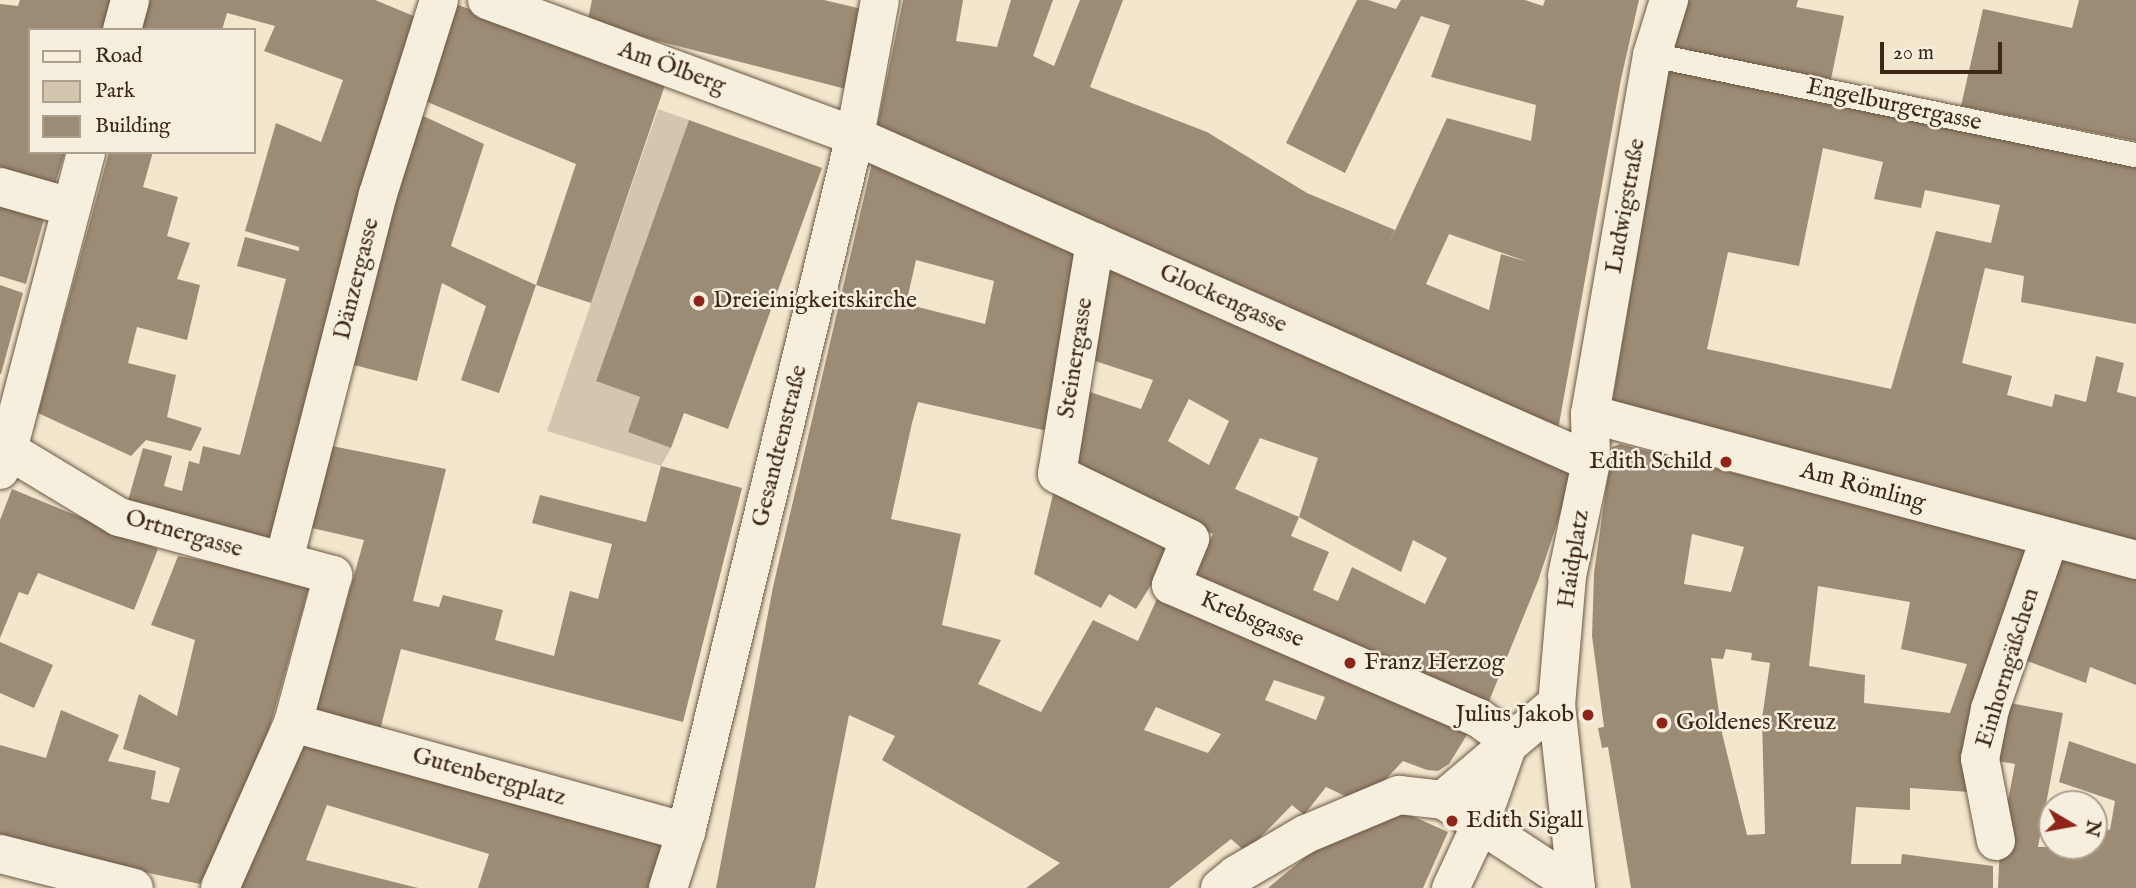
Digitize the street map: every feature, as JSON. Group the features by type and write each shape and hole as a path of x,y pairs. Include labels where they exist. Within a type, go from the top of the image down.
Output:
{"street":[{"path":"123,28 130,0"},
{"name":"Dänzergasse","path":"284,560 378,194 439,0"},
{"name":"Am Ölberg","path":"487,0 546,10 855,136"},
{"name":"Gesandtenstraße","path":"667,888 686,832 855,136 880,0"},
{"name":"Ludwigstraße","path":"1590,414 1652,55 1669,0"},
{"name":"Glockengasse","path":"855,136 1591,462"},
{"path":"4,460 85,154"},
{"path":"0,187 70,207"},
{"name":"Steinergasse","path":"1058,474 1095,242"},
{"name":"Haidplatz","path":"1576,887 1556,704 1567,576 1591,462 1590,414"},
{"name":"Am Römling","path":"1590,414 2136,560"},
{"name":"Ortnergasse","path":"4,460 119,517 332,575 293,723"},
{"name":"Krebsgasse","path":"1058,474 1191,539 1171,585 1479,719 1509,741"},
{"name":"Einhorngäßchen","path":"1996,841 1980,759 1990,709 2050,537"},
{"path":"1220,888 1236,875 1306,834 1399,795 1443,800 1509,741 1556,704"},
{"path":"220,888 293,723"},
{"name":"Gutenbergplatz","path":"293,723 686,832"},
{"path":"1450,888 1479,826 1509,741"},
{"name":"Haidplatz","path":"1443,800 1576,887"},
{"path":"0,854 134,888"}],"lane":[{"name":"Engelburgergasse","path":"1652,55 2136,155"}],"green space":[{"path":"658,109 689,120 596,381 640,397 628,432 671,448 661,466 547,431"}],"building":[{"path":"20,0 113,0 105,28 28,28 28,154 64,154 51,197 0,182 0,4 18,6"},
{"path":"150,0 375,0 421,19 275,550 127,504 143,448 172,456 164,486 182,491 189,461 199,464 203,446 240,455 286,279 237,266 245,237 299,251 299,247 245,231 276,123 321,142 343,80 264,51 275,26 227,13 223,28 143,28"},
{"path":"592,0 824,0 866,10 846,89 587,23"},
{"path":"903,0 963,0 956,41 997,47 1011,0 1053,0 1033,56 1054,66 1080,0 1123,0 1090,87 1207,132 1307,193 1395,230 1386,250 1447,118 1531,141 1536,105 1431,77 1450,25 1421,16 1345,173 1286,143 1357,0 1368,0 1396,9 1401,0 1525,0 1543,6 1545,0 1639,0 1621,79 1558,430 877,127","holes":["1449,234 1528,262 1501,254 1489,310 1426,284"]},
{"path":"1689,0 1798,0 1796,7 1844,16 1831,79 1674,48"},
{"path":"2079,0 2136,0 2136,141 1961,106 1983,9 2072,28"},
{"path":"453,3 666,82 591,303 536,285 576,164 425,101"},
{"path":"1668,69 2136,167 2136,324 2021,302 2024,276 1985,268 1962,363 2012,376 2007,395 2052,407 2055,394 2086,402 2096,356 2124,363 2117,392 2136,397 2136,541 1612,404","holes":["1823,148 1883,162 1874,199 1921,208 1925,190 2000,205 1991,243 1936,231 1891,389 1707,349 1728,252 1799,266"]},
{"path":"421,115 484,144 451,246 536,285 499,393 461,380 486,306 442,283 417,381 354,365 387,230"},
{"name":"Dreieinigkeitskirche","path":"689,120 822,168 728,429 684,413 671,448 628,432 640,397 596,381"},
{"path":"108,154 152,154 143,187 178,197 167,236 190,243 177,279 200,285 187,340 137,327 128,363 176,375 167,417 202,428 191,451 146,440 131,456 38,413"},
{"path":"872,163 1083,256 1052,432 918,402 912,423 891,519 961,534 942,625 1001,640 978,684 1041,712 1093,620 1138,641 1160,592 1473,725 1449,764 1438,771 1403,761 1362,804 1326,787 1304,815 1292,805 1246,852 1231,839 1169,888 1026,888 1060,863 882,760 895,736 849,715 815,888 716,888 773,587","holes":["916,260 994,281 985,324 906,304","1274,680 1325,697 1316,720 1265,700","1156,707 1221,734 1208,753 1144,730"]},
{"path":"0,193 47,208 26,284 0,276"},
{"path":"1100,264 1574,472 1538,581 1485,711 1188,584 1213,534 1068,463 1081,389 1141,409 1153,380 1086,358","holes":["1189,399 1229,421 1209,465 1168,441","1260,438 1318,458 1299,517 1235,489","1299,517 1401,572 1413,540 1447,558 1425,604 1352,567 1338,601 1313,590 1329,552 1291,536"]},
{"path":"0,285 23,293 1,374 0,374"},
{"path":"1620,444 2039,551 1970,792 1910,788 1910,810 1856,807 1851,864 1901,864 1902,854 1993,866 1993,888 1631,888 1608,747 1602,748 1598,728 1604,727 1592,636 1594,573 1612,447","holes":["1692,534 1744,547 1731,592 1684,584","1818,586 1910,602 1901,649 1967,664 1950,713 1864,703 1865,675 1809,666","1726,649 1752,653 1751,660 1770,663 1762,719 1765,834 1747,835 1722,733 1711,658 1723,659"]},
{"path":"332,446 446,469 413,601 439,607 443,595 503,610 495,640 554,656 570,591 598,599 612,544 532,523 540,495 646,522 661,466 742,488 683,722 401,649 379,734 314,717 364,540 312,528"},
{"path":"12,489 158,549 134,610 38,573 28,595 19,592 0,638 0,520"},
{"path":"1054,490 1174,548 1136,609 1109,594 1101,608 1034,574"},
{"path":"2050,554 2136,579 2136,685 2090,667 2086,683 2019,658"},
{"path":"178,556 250,569 309,587 267,737 246,797 200,884 0,841 0,745 46,758 61,710 119,735 108,761 156,771 151,799 169,803 180,768 123,749 139,694 177,716 195,640 151,625"},
{"path":"0,642 53,665 34,708 0,693"},
{"path":"2004,702 2063,713 2049,790 2038,790 2038,860 2108,860 2108,830 2115,801 2108,799 2108,790 2083,790 2059,782 2069,741 2136,764 2136,888 1998,888 2000,842 2015,764 1992,760"},
{"path":"307,739 664,844 649,888 478,888 489,854 327,805 306,860 418,888 240,888"},
{"path":"1394,808 1448,832 1423,888 1268,888 1309,854"}],"place":[{"name":"Dreieinigkeitskirche","path":"699,301"},
{"name":"Edith Schild","path":"1726,462"},
{"name":"Franz Herzog","path":"1350,663"},
{"name":"Julius Jakob","path":"1588,715"},
{"name":"Goldenes Kreuz","path":"1662,723"},
{"name":"Edith Sigall","path":"1452,821"}]}
